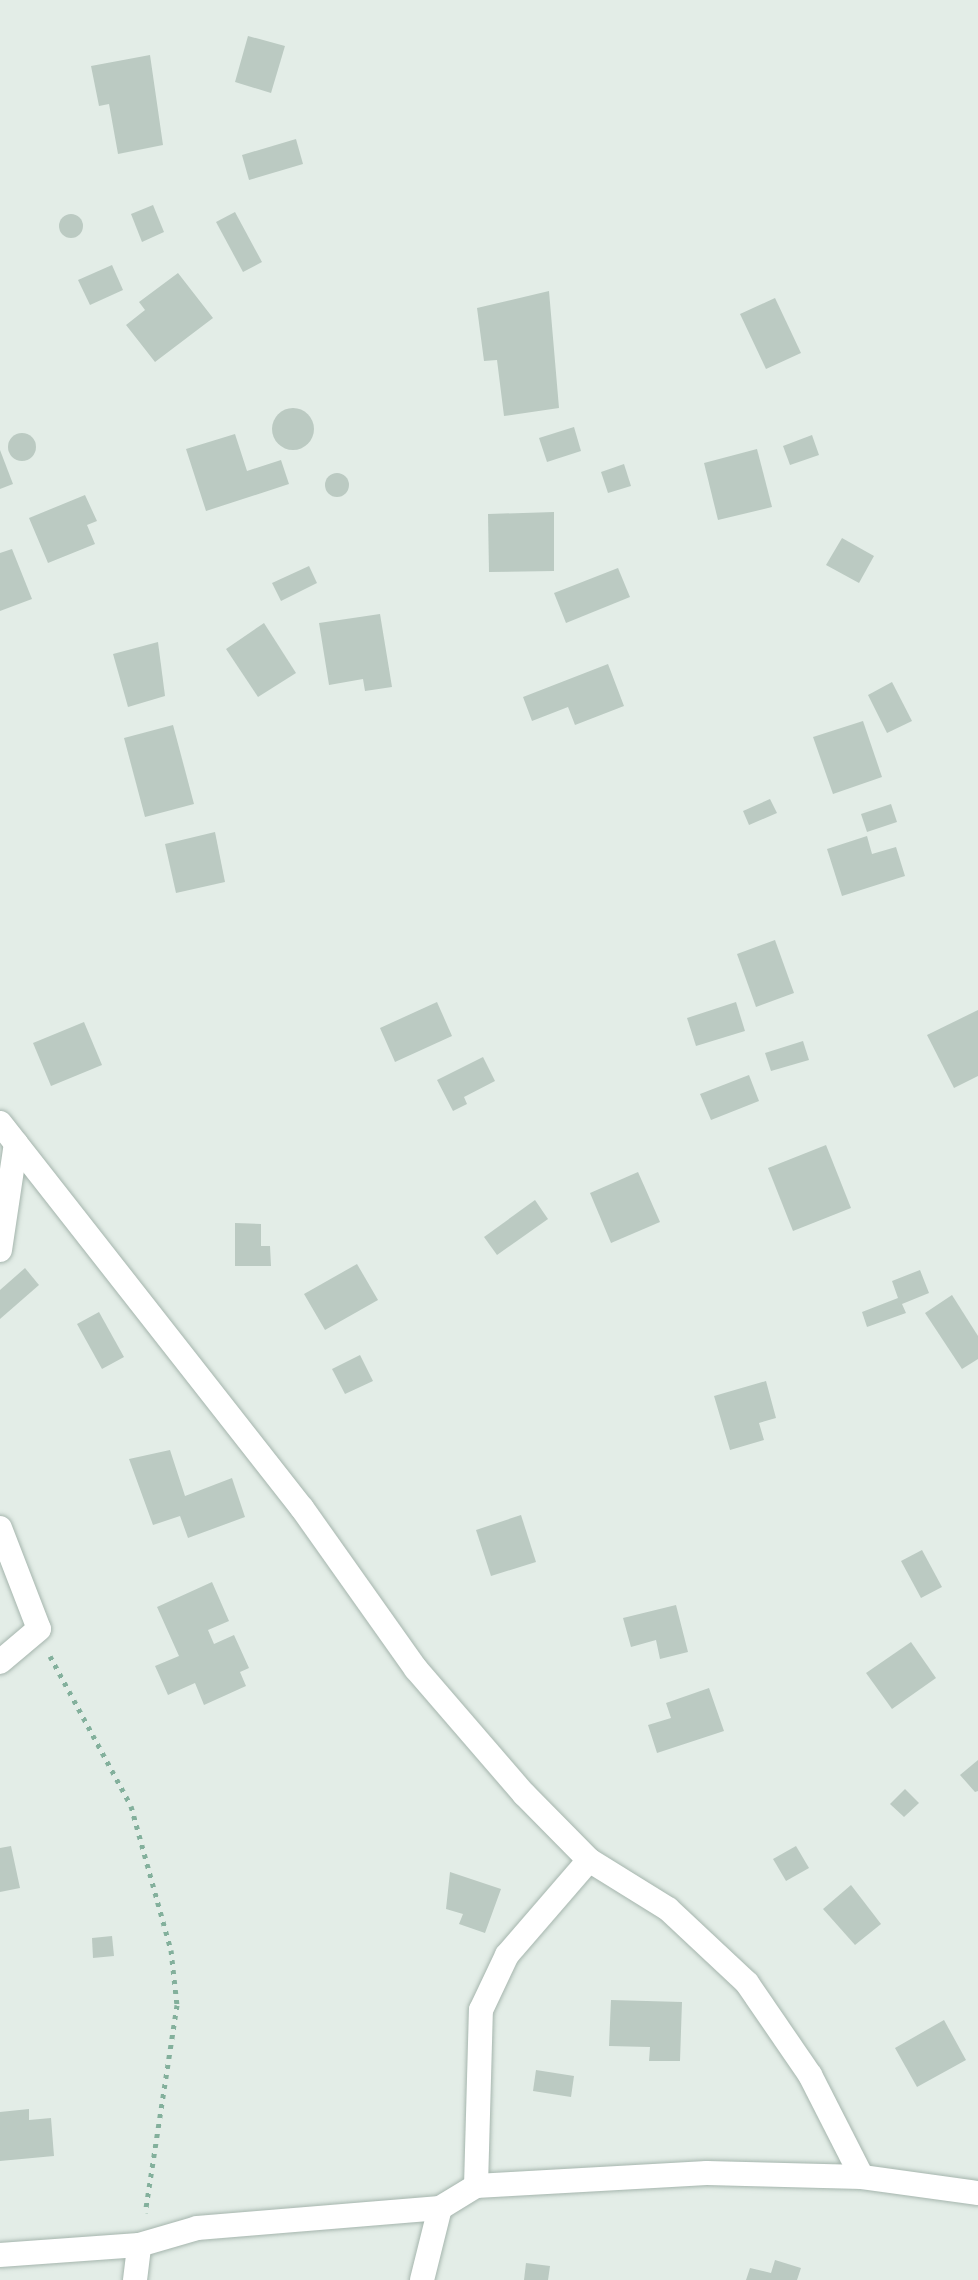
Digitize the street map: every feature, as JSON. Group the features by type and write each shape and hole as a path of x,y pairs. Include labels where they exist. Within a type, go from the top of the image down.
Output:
{"street":[{"path":"0,1123 302,1508 416,1669 589,1860 668,1909 747,1983 810,2075 862,2177"},
{"path":"0,1250 16,1143"},
{"path":"0,1528 39,1629 0,1662"},
{"path":"476,2186 481,2010 507,1955 589,1860"},
{"path":"0,2255 139,2245 197,2228 440,2208 476,2186 707,2173 862,2177 978,2193"},
{"path":"422,2280 440,2208"},
{"path":"135,2280 139,2245"}],"path":[{"path":"39,1629 66,1695 111,1763 131,1806 171,1950 177,2005 170,2076 139,2245"}],"building":[{"path":"248,36 285,46 271,93 235,82"},
{"path":"150,55 163,145 118,154 109,104 99,106 91,66"},
{"path":"296,139 303,164 249,180 242,155"},
{"path":"153,205 164,232 142,242 131,214"},
{"path":"235,212 262,262 243,272 216,222"},
{"path":"71,214 82,221 83,226 76,237 71,238 60,231 59,226 66,215"},
{"path":"112,265 123,290 90,305 78,280"},
{"path":"178,273 213,318 155,362 126,325 145,310 139,302"},
{"path":"549,291 559,408 504,416 497,360 484,361 477,308"},
{"path":"775,298 801,353 766,369 740,314"},
{"path":"293,408 308,414 314,429 308,444 293,450 278,444 272,429 278,414"},
{"path":"574,427 581,451 547,462 539,438"},
{"path":"22,433 32,437 36,447 32,457 22,461 12,457 8,447 12,437"},
{"path":"235,434 247,471 281,460 289,484 206,511 186,449"},
{"path":"812,435 819,455 790,465 783,446"},
{"path":"757,449 772,507 718,520 704,463"},
{"path":"0,450 13,484 0,489"},
{"path":"624,464 631,486 608,493 601,472"},
{"path":"337,473 346,476 349,485 346,494 337,497 328,494 325,485 328,476"},
{"path":"85,495 97,521 87,525 95,544 48,563 29,518"},
{"path":"554,512 554,571 489,572 488,514"},
{"path":"842,538 874,556 859,583 826,565"},
{"path":"12,549 32,599 0,611 0,553"},
{"path":"309,566 317,583 281,601 272,583"},
{"path":"618,568 630,597 566,623 554,593"},
{"path":"380,614 392,687 365,691 363,679 329,685 319,623"},
{"path":"264,623 296,673 258,697 226,649"},
{"path":"158,642 165,696 128,707 113,654"},
{"path":"608,664 624,706 575,725 568,707 532,721 523,697"},
{"path":"892,682 912,721 887,733 868,695"},
{"path":"863,721 882,777 833,794 813,737"},
{"path":"173,725 194,804 145,817 124,738"},
{"path":"770,799 777,813 749,825 743,811"},
{"path":"891,804 897,822 867,832 861,814"},
{"path":"215,832 225,882 176,893 165,844"},
{"path":"867,836 872,854 896,847 905,876 842,896 827,849"},
{"path":"775,940 794,993 756,1007 737,954"},
{"path":"437,1002 452,1036 395,1062 380,1028"},
{"path":"736,1002 745,1031 696,1046 687,1018"},
{"path":"978,1010 978,1076 954,1088 927,1035"},
{"path":"84,1022 102,1065 51,1086 33,1043"},
{"path":"803,1041 809,1060 771,1071 765,1053"},
{"path":"483,1057 495,1081 464,1097 467,1104 453,1111 437,1080"},
{"path":"749,1075 759,1101 711,1120 700,1094"},
{"path":"826,1145 851,1208 793,1231 768,1168"},
{"path":"638,1172 660,1222 611,1243 590,1193"},
{"path":"535,1200 548,1219 497,1255 484,1237"},
{"path":"235,1223 261,1224 261,1246 270,1246 271,1266 235,1266"},
{"path":"357,1264 378,1300 325,1330 304,1294"},
{"path":"25,1268 39,1285 0,1319 0,1290"},
{"path":"920,1270 929,1293 902,1304 906,1313 867,1327 862,1312 898,1298 892,1281"},
{"path":"952,1295 978,1336 978,1359 962,1369 925,1313"},
{"path":"99,1312 124,1357 102,1369 77,1324"},
{"path":"360,1355 373,1381 345,1394 332,1369"},
{"path":"766,1381 776,1418 759,1423 764,1440 730,1450 714,1396"},
{"path":"170,1450 185,1496 232,1478 245,1517 188,1538 180,1516 153,1525 129,1459"},
{"path":"521,1515 536,1562 491,1576 476,1530"},
{"path":"922,1550 942,1587 921,1598 901,1561"},
{"path":"212,1582 229,1621 208,1630 214,1644 234,1635 249,1668 240,1672 246,1686 204,1705 195,1683 168,1695 155,1666 179,1656 157,1607"},
{"path":"676,1605 688,1652 660,1659 656,1640 631,1647 623,1618"},
{"path":"911,1642 936,1678 892,1709 866,1673"},
{"path":"709,1688 724,1731 657,1753 648,1725 671,1718 666,1703"},
{"path":"978,1760 978,1791 975,1792 960,1775"},
{"path":"905,1789 919,1803 904,1817 890,1804"},
{"path":"11,1846 20,1888 0,1892 0,1848"},
{"path":"796,1846 809,1868 786,1881 773,1859"},
{"path":"450,1872 501,1889 485,1933 459,1924 463,1914 446,1909"},
{"path":"851,1885 881,1924 855,1945 823,1909"},
{"path":"112,1936 114,1956 93,1958 92,1938"},
{"path":"611,2000 682,2002 680,2061 649,2061 650,2047 609,2046"},
{"path":"944,2020 966,2060 917,2087 895,2048"},
{"path":"536,2070 574,2076 571,2097 533,2091"},
{"path":"29,2109 29,2120 51,2118 54,2156 0,2161 0,2112"},
{"path":"775,2260 801,2268 797,2280 746,2280 750,2268 771,2273"},
{"path":"526,2263 550,2266 548,2280 524,2280"}]}
